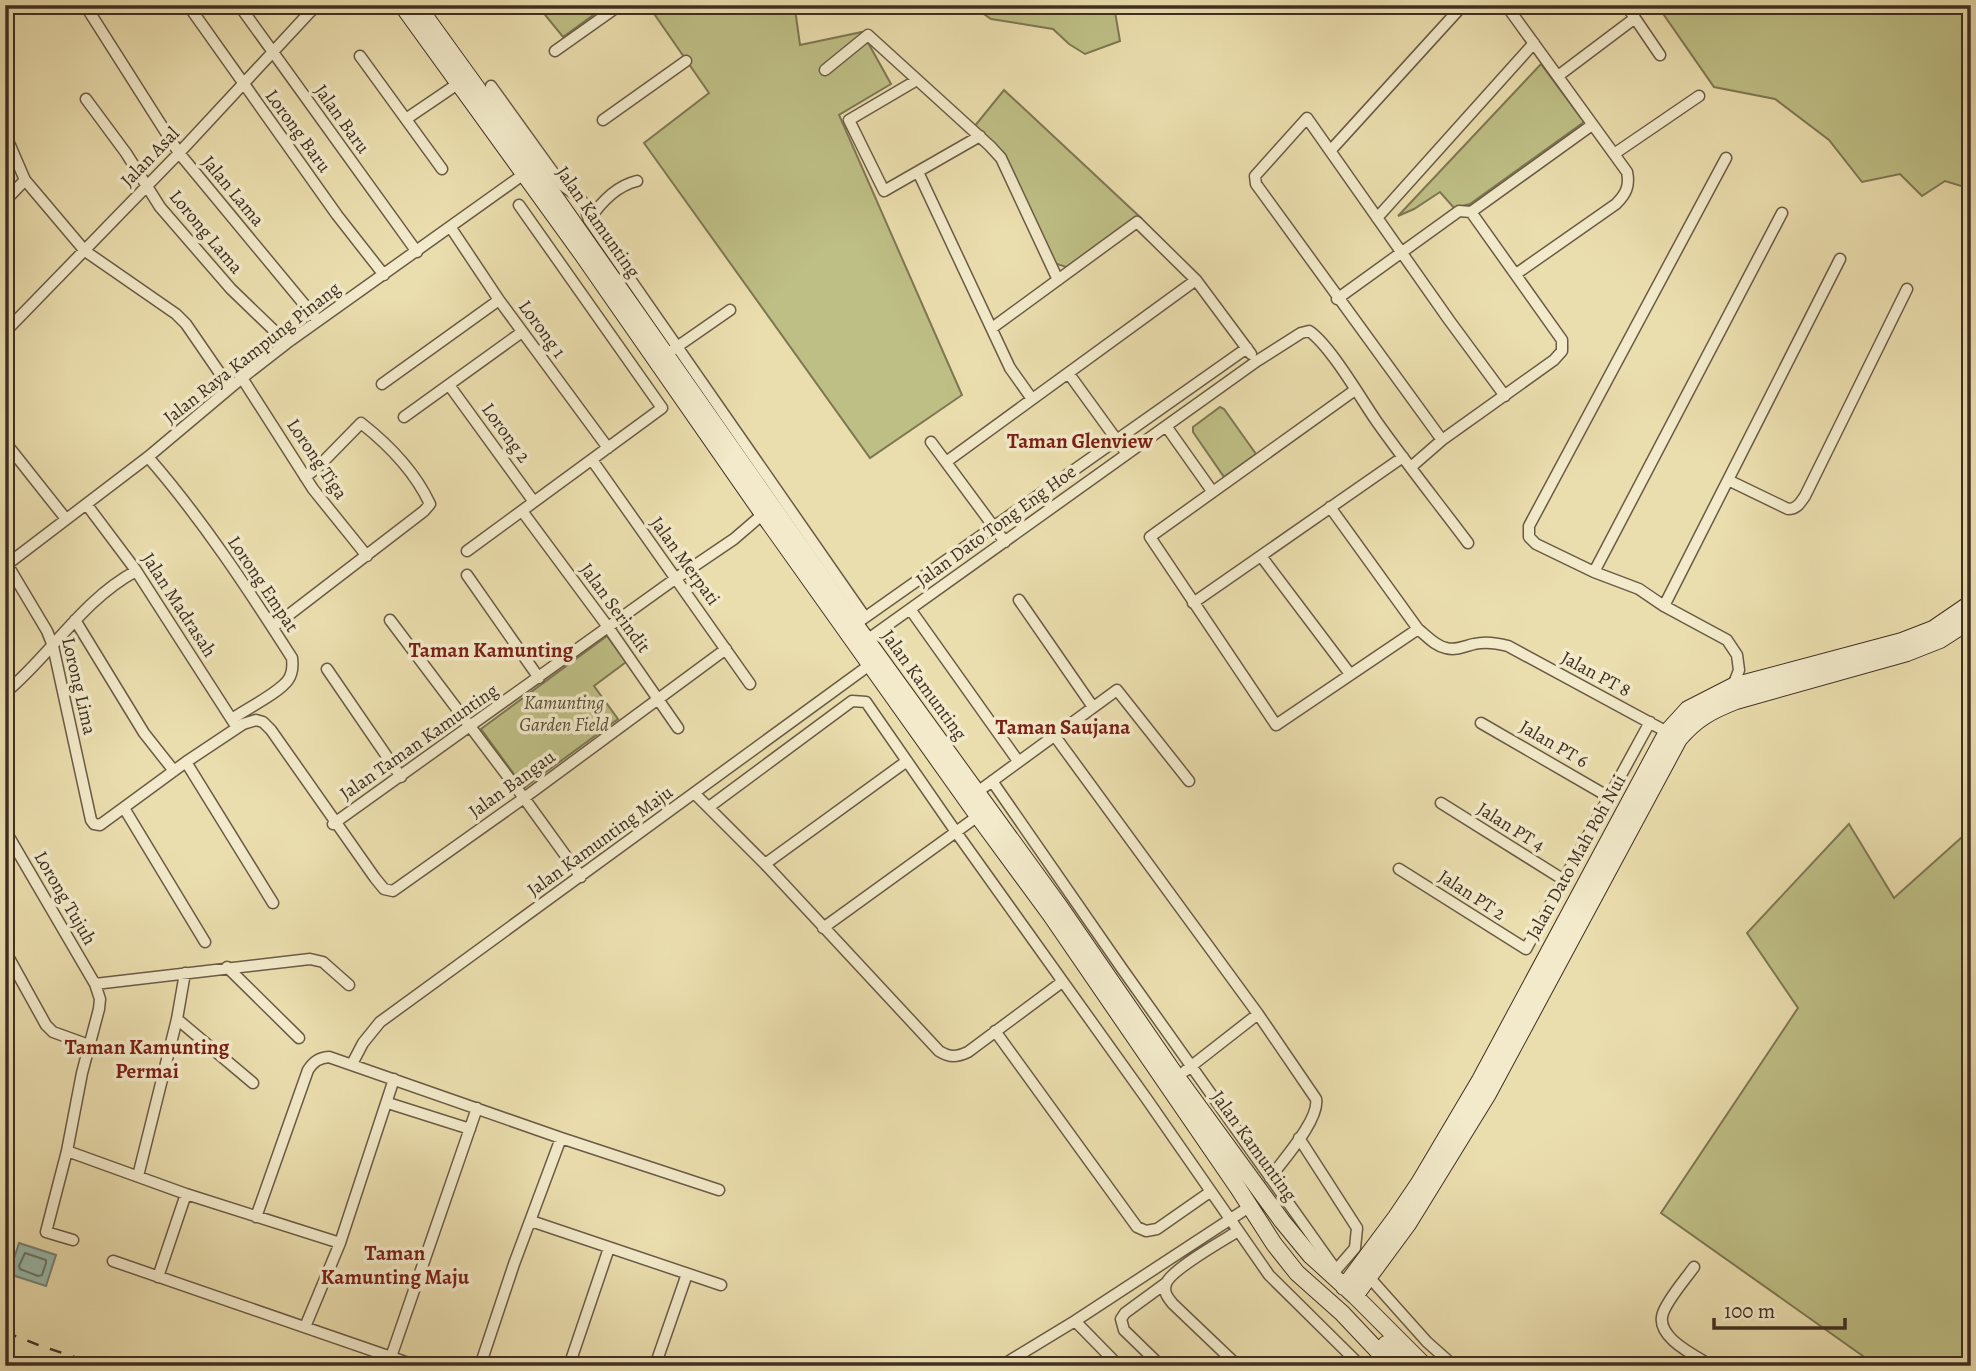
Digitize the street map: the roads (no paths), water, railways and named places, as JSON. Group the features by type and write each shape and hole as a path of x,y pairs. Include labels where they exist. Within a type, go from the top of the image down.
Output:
{"main road":[{"name":"Jalan Kamunting","path":"402,5 582,254 763,514 798,574 855,624"},
{"name":"Jalan Kamunting","path":"417,5 563,195 672,350 855,624 862,644 1184,1072 1282,1221 1310,1255 1425,1366"},
{"name":"Jalan Dato Mah Poh Nui","path":"1348,1293 1480,1080 1688,709 1740,679 1902,641 1933,629 1971,603"},
{"name":"Jalan Dato Mah Poh Nui","path":"1676,728 1736,701 1908,653 1940,640 1971,620"},
{"name":"Jalan Kamunting","path":"875,661 978,816 1050,914 1274,1244 1292,1267 1342,1313 1392,1366"},
{"name":"Jalan Dato Mah Poh Nui","path":"1348,1293 1369,1277 1431,1189 1488,1094 1679,739 1676,728"},
{"path":"1238,1188 1252,1198 1313,1272 1327,1285 1348,1293 1348,1304 1408,1366"}],"street":[{"name":"Jalan Lama","path":"85,5 179,153 318,321"},
{"name":"Lorong Baru","path":"188,5 337,215 384,275"},
{"name":"Jalan Baru","path":"239,5 417,252"},
{"name":"Jalan Asal","path":"5,332 318,5"},
{"path":"555,51 620,5"},
{"path":"1331,150 1462,5"},
{"path":"1626,5 1660,55"},
{"path":"1513,8 1534,43 1627,172 1629,181 1623,197 1516,274"},
{"path":"1558,76 1635,18"},
{"path":"825,70 868,35 1001,158 1058,280"},
{"path":"1377,218 1534,43"},
{"path":"360,56 442,169"},
{"path":"603,120 687,61"},
{"path":"5,68 5,111"},
{"path":"917,80 849,120 884,191 980,136"},
{"path":"406,119 459,83"},
{"path":"491,86 558,179 563,195 576,193 584,202 589,220 672,350 730,310"},
{"path":"1614,154 1699,96"},
{"name":"Lorong Lama","path":"86,99 126,153 160,207 231,289 287,343"},
{"path":"1442,440 1256,184 1255,176 1307,118 1505,396"},
{"path":"1337,299 1459,211 1471,212 1592,125"},
{"path":"5,129 25,180 85,251 176,314 186,324 230,388"},
{"path":"1726,158 1529,526 1529,537 1536,544 1594,572 1639,589 1664,606 1727,640 1737,655 1740,679"},
{"path":"918,172 1010,368 1032,400"},
{"name":"Jalan Raya Kampung Pinang","path":"6,565 148,457 287,343 524,174"},
{"path":"5,201 25,180"},
{"path":"589,220 608,197 637,181"},
{"path":"467,551 662,408 519,205"},
{"path":"1411,467 1442,440 1554,360 1562,351 1562,340 1471,212"},
{"path":"1594,572 1782,213"},
{"path":"992,328 1137,222 1196,280 1257,361"},
{"name":"Lorong 1","path":"451,228 499,300 608,448"},
{"path":"564,267 582,254"},
{"path":"1664,606 1840,259"},
{"path":"946,462 1196,280"},
{"path":"1728,480 1788,509 1799,505 1907,289"},
{"path":"382,384 499,300"},
{"name":"Jalan Dato Tong Eng Hoe","path":"862,644 1257,361 1301,333 1309,331 1316,336 1355,390"},
{"path":"404,417 522,332"},
{"path":"625,355 643,343"},
{"path":"855,624 1247,348"},
{"path":"1069,374 1127,454"},
{"name":"Lorong Tiga","path":"242,378 306,477 367,556"},
{"name":"Lorong 2","path":"449,385 534,502"},
{"path":"1330,507 1418,629 1276,725 1150,537 1355,390 1468,543"},
{"path":"272,627 367,556 430,504 412,473 395,454 360,424 306,477"},
{"path":"1166,426 1212,491"},
{"path":"5,442 65,520"},
{"path":"932,442 1005,542"},
{"name":"Lorong Empat","path":"148,457 170,482 292,658 290,678 284,685 234,723"},
{"path":"1193,603 1403,457"},
{"name":"Jalan Merpati","path":"592,460 750,684"},
{"name":"Jalan Madrasah","path":"87,505 136,571 234,723"},
{"name":"Jalan Serindit","path":"522,511 608,627 678,728"},
{"name":"Jalan Taman Kamunting","path":"335,823 734,539 763,514"},
{"path":"1261,556 1350,674"},
{"name":"Lorong Lima","path":"6,565 47,631 53,646 91,820 100,825 124,808"},
{"path":"5,693 115,582 136,571"},
{"path":"467,575 539,678"},
{"path":"1019,600 1093,707"},
{"path":"910,609 1018,761"},
{"path":"75,620 144,733 174,771"},
{"path":"390,620 581,877"},
{"name":"Jalan PT 8","path":"1418,629 1436,644 1447,648 1457,649 1476,643 1508,646 1650,722 1676,728"},
{"name":"Jalan Bangau","path":"335,823 384,889 393,891 726,649"},
{"name":"Jalan Kamunting Maju","path":"352,1064 363,1043 380,1023 875,661"},
{"path":"327,669 401,776"},
{"path":"976,793 1117,690 1189,780"},
{"path":"709,807 852,701 866,702 1269,1275 1356,1364"},
{"path":"205,942 124,808 234,723 257,720 271,730 335,823"},
{"path":"1564,880 1650,722"},
{"name":"Jalan PT 6","path":"1481,723 1609,797"},
{"path":"1054,735 1258,1014 1316,1099 1318,1106 1314,1114 1270,1178"},
{"path":"765,864 907,761"},
{"path":"186,762 273,903"},
{"path":"992,781 1184,1072 1270,1178 1336,1270 1355,1248 1357,1228 1299,1138"},
{"path":"695,794 765,864 939,1051 952,1057 968,1052 1062,982"},
{"name":"Jalan PT 4","path":"1441,803 1564,880"},
{"path":"823,928 978,816"},
{"name":"Lorong Tujuh","path":"5,830 95,984"},
{"name":"Jalan PT 2","path":"1399,869 1526,949 1564,880"},
{"path":"5,951 46,1025 53,1032 89,1045"},
{"path":"73,1240 46,1232 99,1009 100,999 95,984 310,958 323,962 349,985"},
{"path":"228,967 299,1038"},
{"path":"138,1176 177,1019 185,973"},
{"path":"1184,1072 1258,1014"},
{"path":"177,1019 253,1083"},
{"path":"995,1031 1137,1227 1146,1231 1157,1228 1210,1192"},
{"path":"256,1217 308,1070 312,1063 320,1058 329,1057 561,1139 719,1190"},
{"path":"305,1327 340,1243 394,1079"},
{"path":"388,1102 470,1129"},
{"path":"391,1357 477,1108"},
{"path":"480,1366 514,1264 561,1139"},
{"path":"67,1151 186,1194 340,1243"},
{"path":"158,1277 186,1194"},
{"path":"1001,1366 1249,1207"},
{"path":"531,1221 721,1285"},
{"path":"1161,1366 1124,1330 1121,1319 1125,1312 1166,1283 1177,1270 1238,1231"},
{"path":"569,1366 609,1248"},
{"path":"113,1261 417,1366"},
{"path":"1693,1267 1663,1314 1661,1324 1674,1342 1712,1366"},
{"path":"655,1366 687,1274"},
{"path":"1145,1276 1152,1293"},
{"path":"1369,1277 1427,1342 1454,1366"},
{"path":"1166,1283 1167,1296 1173,1304 1238,1366"},
{"path":"1075,1321 1119,1366"}],"water":[{"path":"19,1243 56,1255 46,1286 9,1274"}],"railway":[{"path":"5,1332 102,1366"}],"district":[{"name":"Taman Glenview","path":"1080,441"},
{"name":"Taman Kamunting","path":"491,650"},
{"name":"Taman Saujana","path":"1063,727"},
{"name":"Taman Kamunting Permai","path":"147,1059"},
{"name":"Taman Kamunting Maju","path":"395,1265"}],"park label":[{"name":"Kamunting Garden Field","path":"564,714"}]}
